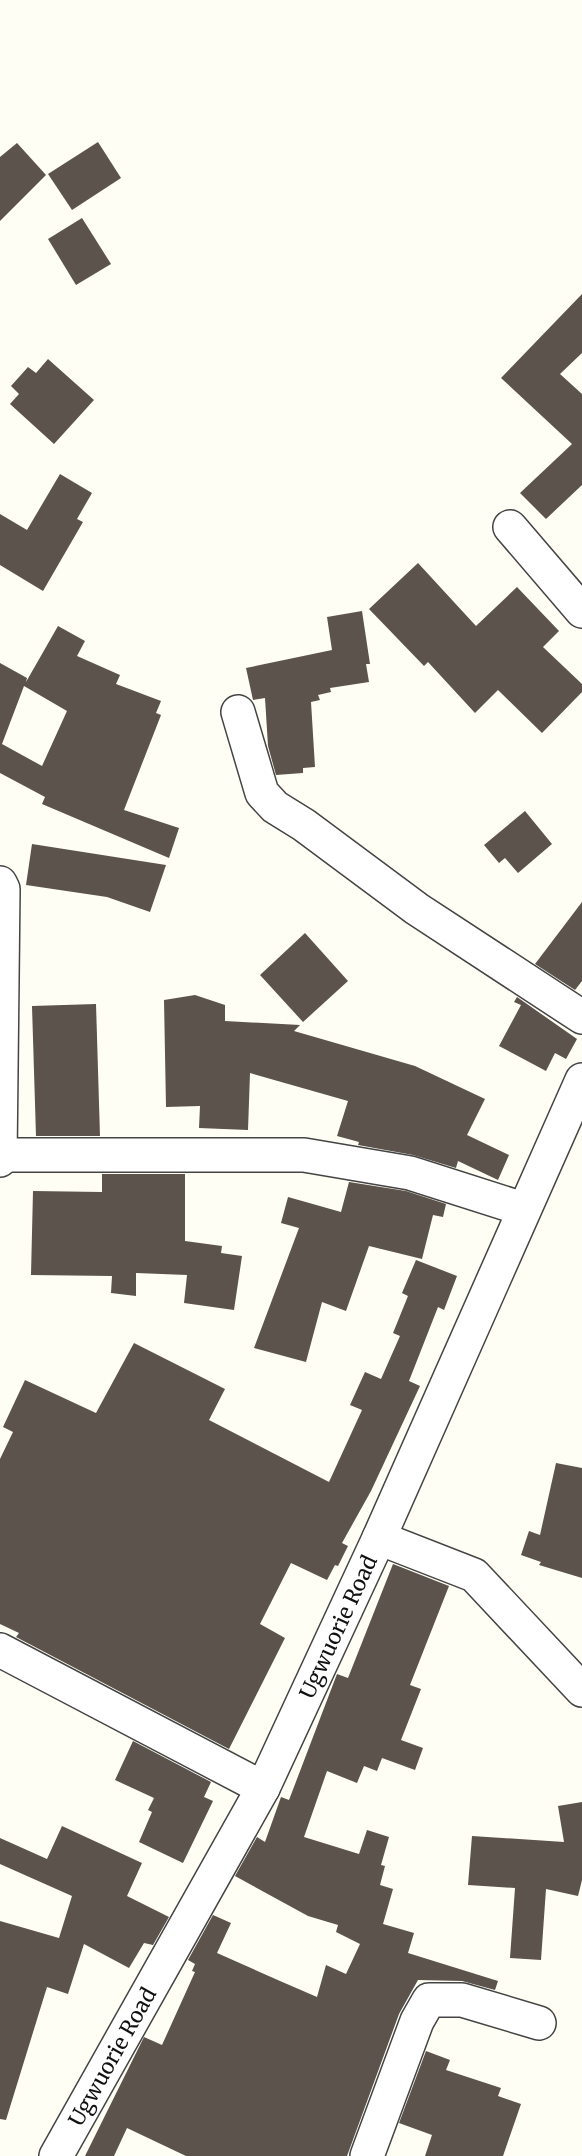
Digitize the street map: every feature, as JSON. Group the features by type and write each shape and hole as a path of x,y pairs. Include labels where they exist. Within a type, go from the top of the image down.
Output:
{"street":[{"path":"510,527 582,611"},
{"path":"238,712 262,793 275,807 304,825 417,909 582,1017"},
{"path":"0,883 3,889 0,1160"},
{"name":"Ugwuorie Road","path":"56,2156 263,1788 379,1538 582,1080"},
{"path":"1,1155 304,1155 410,1173 523,1209"},
{"path":"379,1538 474,1575 582,1690"},
{"path":"0,1650 263,1788"},
{"path":"368,2156 417,2021 429,2000 462,2000 539,2023"}],"building":[{"path":"98,142 121,178 72,210 48,174"},
{"path":"17,143 46,175 0,221 0,157"},
{"path":"82,218 111,264 76,285 48,239"},
{"path":"582,294 582,353 560,374 582,394 582,485 546,519 520,493 572,444 501,378"},
{"path":"48,359 94,400 54,444 10,404 19,394 11,386 28,367 36,373"},
{"path":"60,474 92,493 77,519 83,522 43,591 0,565 0,514 27,530"},
{"path":"418,563 476,626 517,587 559,631 543,647 582,684 582,692 542,733 498,690 475,713 428,662 424,666 369,609"},
{"path":"362,611 370,664 366,664 369,682 330,688 331,692 318,695 320,700 311,702 315,767 303,768 303,773 276,775 268,746 265,698 253,700 246,668 332,650 327,617"},
{"path":"58,626 85,641 77,656 120,675 116,684 161,701 156,713 161,715 124,810 179,828 169,858 42,804 45,797 0,773 0,663 27,678 26,682","holes":["24,686 67,711 42,766 2,744"]},
{"path":"525,811 552,844 518,873 505,858 499,863 484,845"},
{"path":"32,844 166,865 150,912 107,897 26,885"},
{"path":"582,902 582,981 575,990 535,964"},
{"path":"305,933 348,981 303,1022 260,975"},
{"path":"195,995 225,1005 225,1021 300,1025 294,1031 415,1066 485,1099 467,1135 509,1155 498,1180 458,1161 456,1168 413,1155 358,1145 359,1142 337,1136 348,1101 250,1073 248,1130 199,1128 200,1106 166,1107 164,1000"},
{"path":"517,997 577,1039 566,1059 555,1053 546,1071 499,1046 521,1005 514,1002"},
{"path":"96,1004 100,1136 36,1136 32,1006"},
{"path":"102,1174 185,1174 185,1241 222,1246 221,1253 242,1256 234,1310 184,1303 187,1275 136,1273 136,1296 111,1293 112,1276 31,1275 33,1191 102,1192"},
{"path":"349,1182 406,1191 446,1204 443,1217 433,1215 422,1259 369,1246 346,1311 322,1302 306,1362 254,1348 299,1228 281,1223 288,1197 341,1212"},
{"path":"416,1260 457,1276 444,1310 438,1307 409,1381 420,1386 371,1491 342,1543 348,1546 338,1566 335,1565 327,1580 291,1563 260,1624 285,1638 229,1749 16,1637 19,1633 0,1624 0,1459 13,1432 3,1427 25,1380 96,1413 134,1343 225,1389 209,1420 329,1482 362,1410 350,1405 365,1372 381,1379 400,1336 393,1333 408,1296 402,1293"},
{"path":"556,1463 582,1468 582,1578 539,1565 541,1562 521,1555 529,1531 540,1535"},
{"path":"393,1564 449,1586 410,1685 421,1689 401,1740 423,1748 415,1770 382,1758 377,1771 364,1766 357,1783 327,1771 304,1837 359,1854 367,1830 389,1837 381,1865 385,1866 380,1885 393,1889 383,1924 414,1933 408,1953 498,1981 495,1990 462,1981 418,1980 399,2014 347,2156 186,2156 127,2128 114,2156 85,2156 144,2037 162,2045 195,1972 192,1971 195,1964 188,1960 213,1915 231,1923 217,1953 280,1981 317,1997 326,1965 346,1974 360,1944 336,1932 338,1925 308,1916 235,1876 257,1837 265,1842 281,1797 289,1800 337,1674 348,1678"},
{"path":"133,1741 211,1782 204,1797 213,1801 183,1863 139,1842 152,1812 148,1810 154,1798 115,1780"},
{"path":"582,1802 582,1880 578,1896 546,1889 541,1960 510,1958 515,1888 468,1885 472,1836 564,1842 558,1806"},
{"path":"62,1826 142,1863 127,1896 169,1917 153,1945 144,1943 129,1968 84,1944 68,1994 47,1987 6,2120 0,2119 0,1921 59,1938 72,1896 0,1864 0,1838 47,1859"},
{"path":"426,2051 450,2060 446,2070 501,2088 498,2096 521,2104 503,2156 425,2156 432,2135 399,2123"}]}
